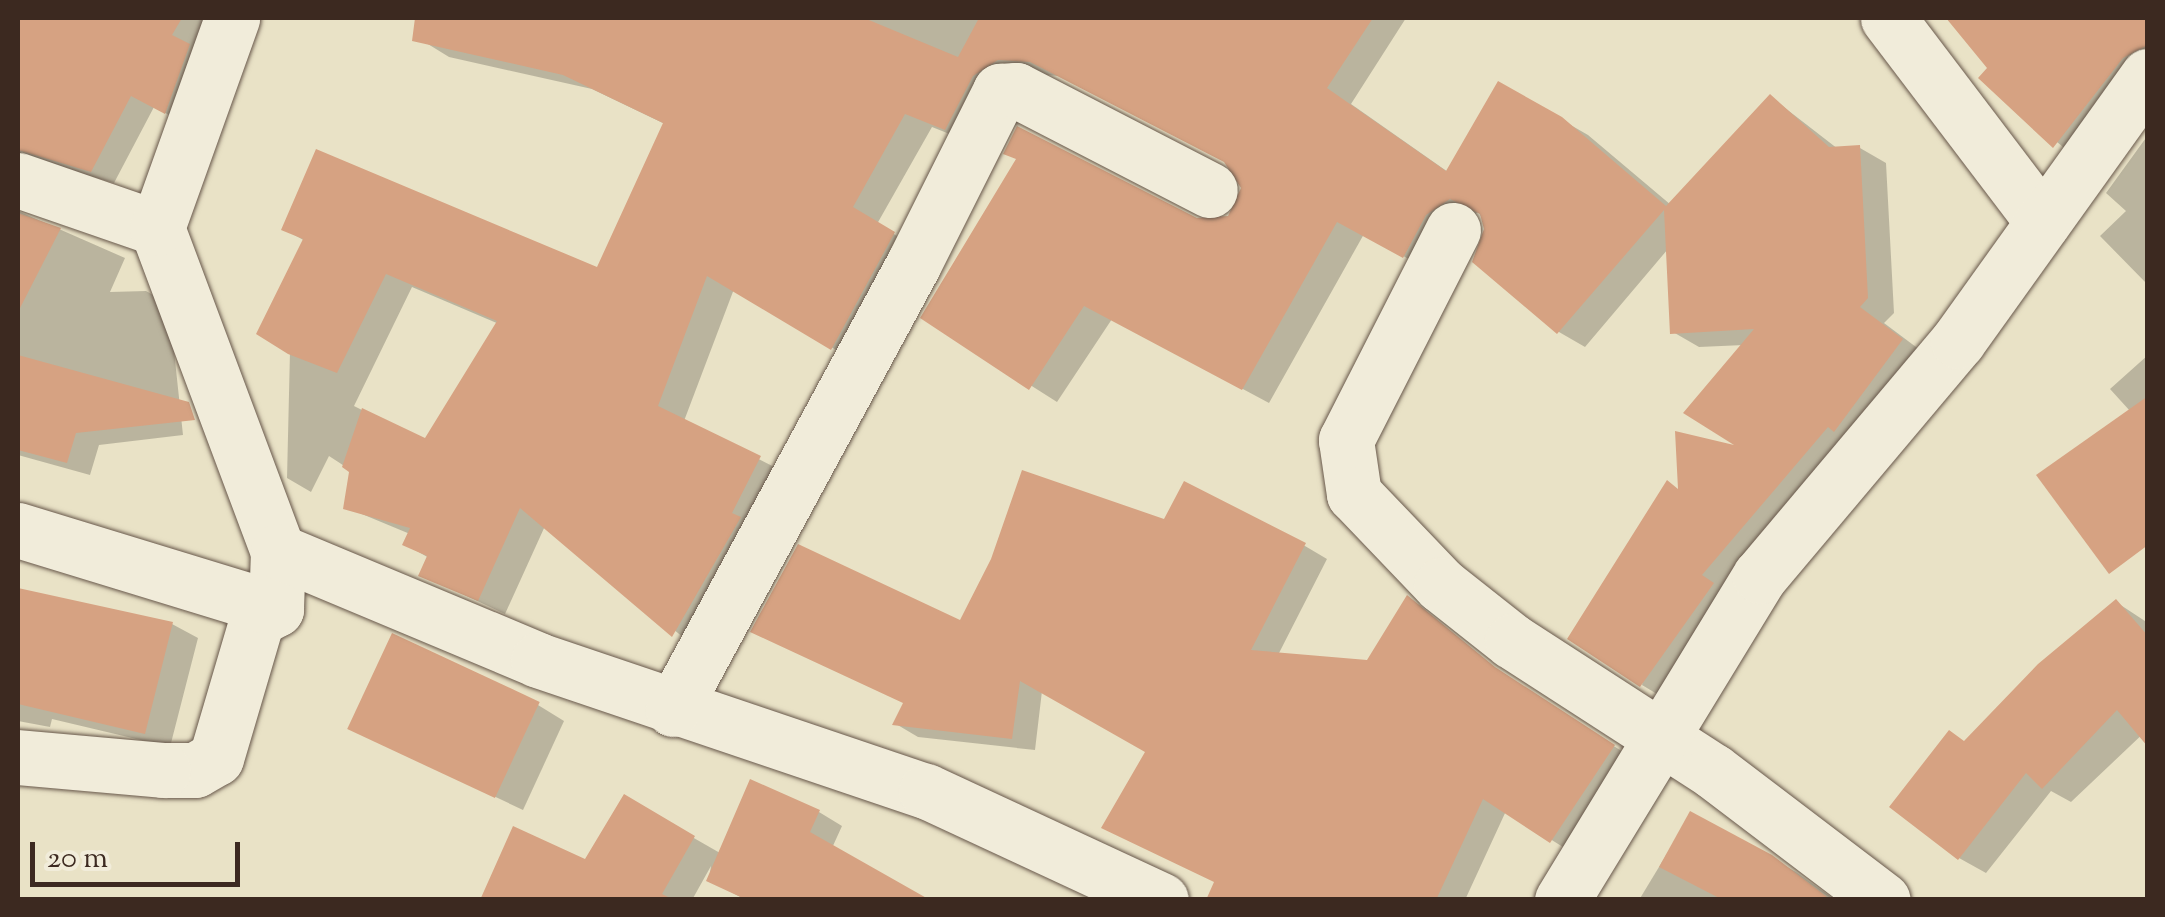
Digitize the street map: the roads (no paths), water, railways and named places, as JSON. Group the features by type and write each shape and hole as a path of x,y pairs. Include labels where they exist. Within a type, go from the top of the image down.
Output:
{"street":[{"path":"232,18 157,228 278,550 276,609"},
{"path":"1888,18 2043,222"},
{"path":"1562,900 1760,576 1958,341 2148,76"},
{"path":"673,709 914,265 1000,91 1016,90 1210,190"},
{"path":"18,180 157,228"},
{"path":"1453,230 1346,440 1354,494 1441,586 1657,740 1713,771 1883,900"},
{"path":"18,530 276,609"},
{"path":"278,550 673,709 926,791 1161,900"},
{"path":"18,757 164,770 206,764 216,758 257,620 276,609"}]}
